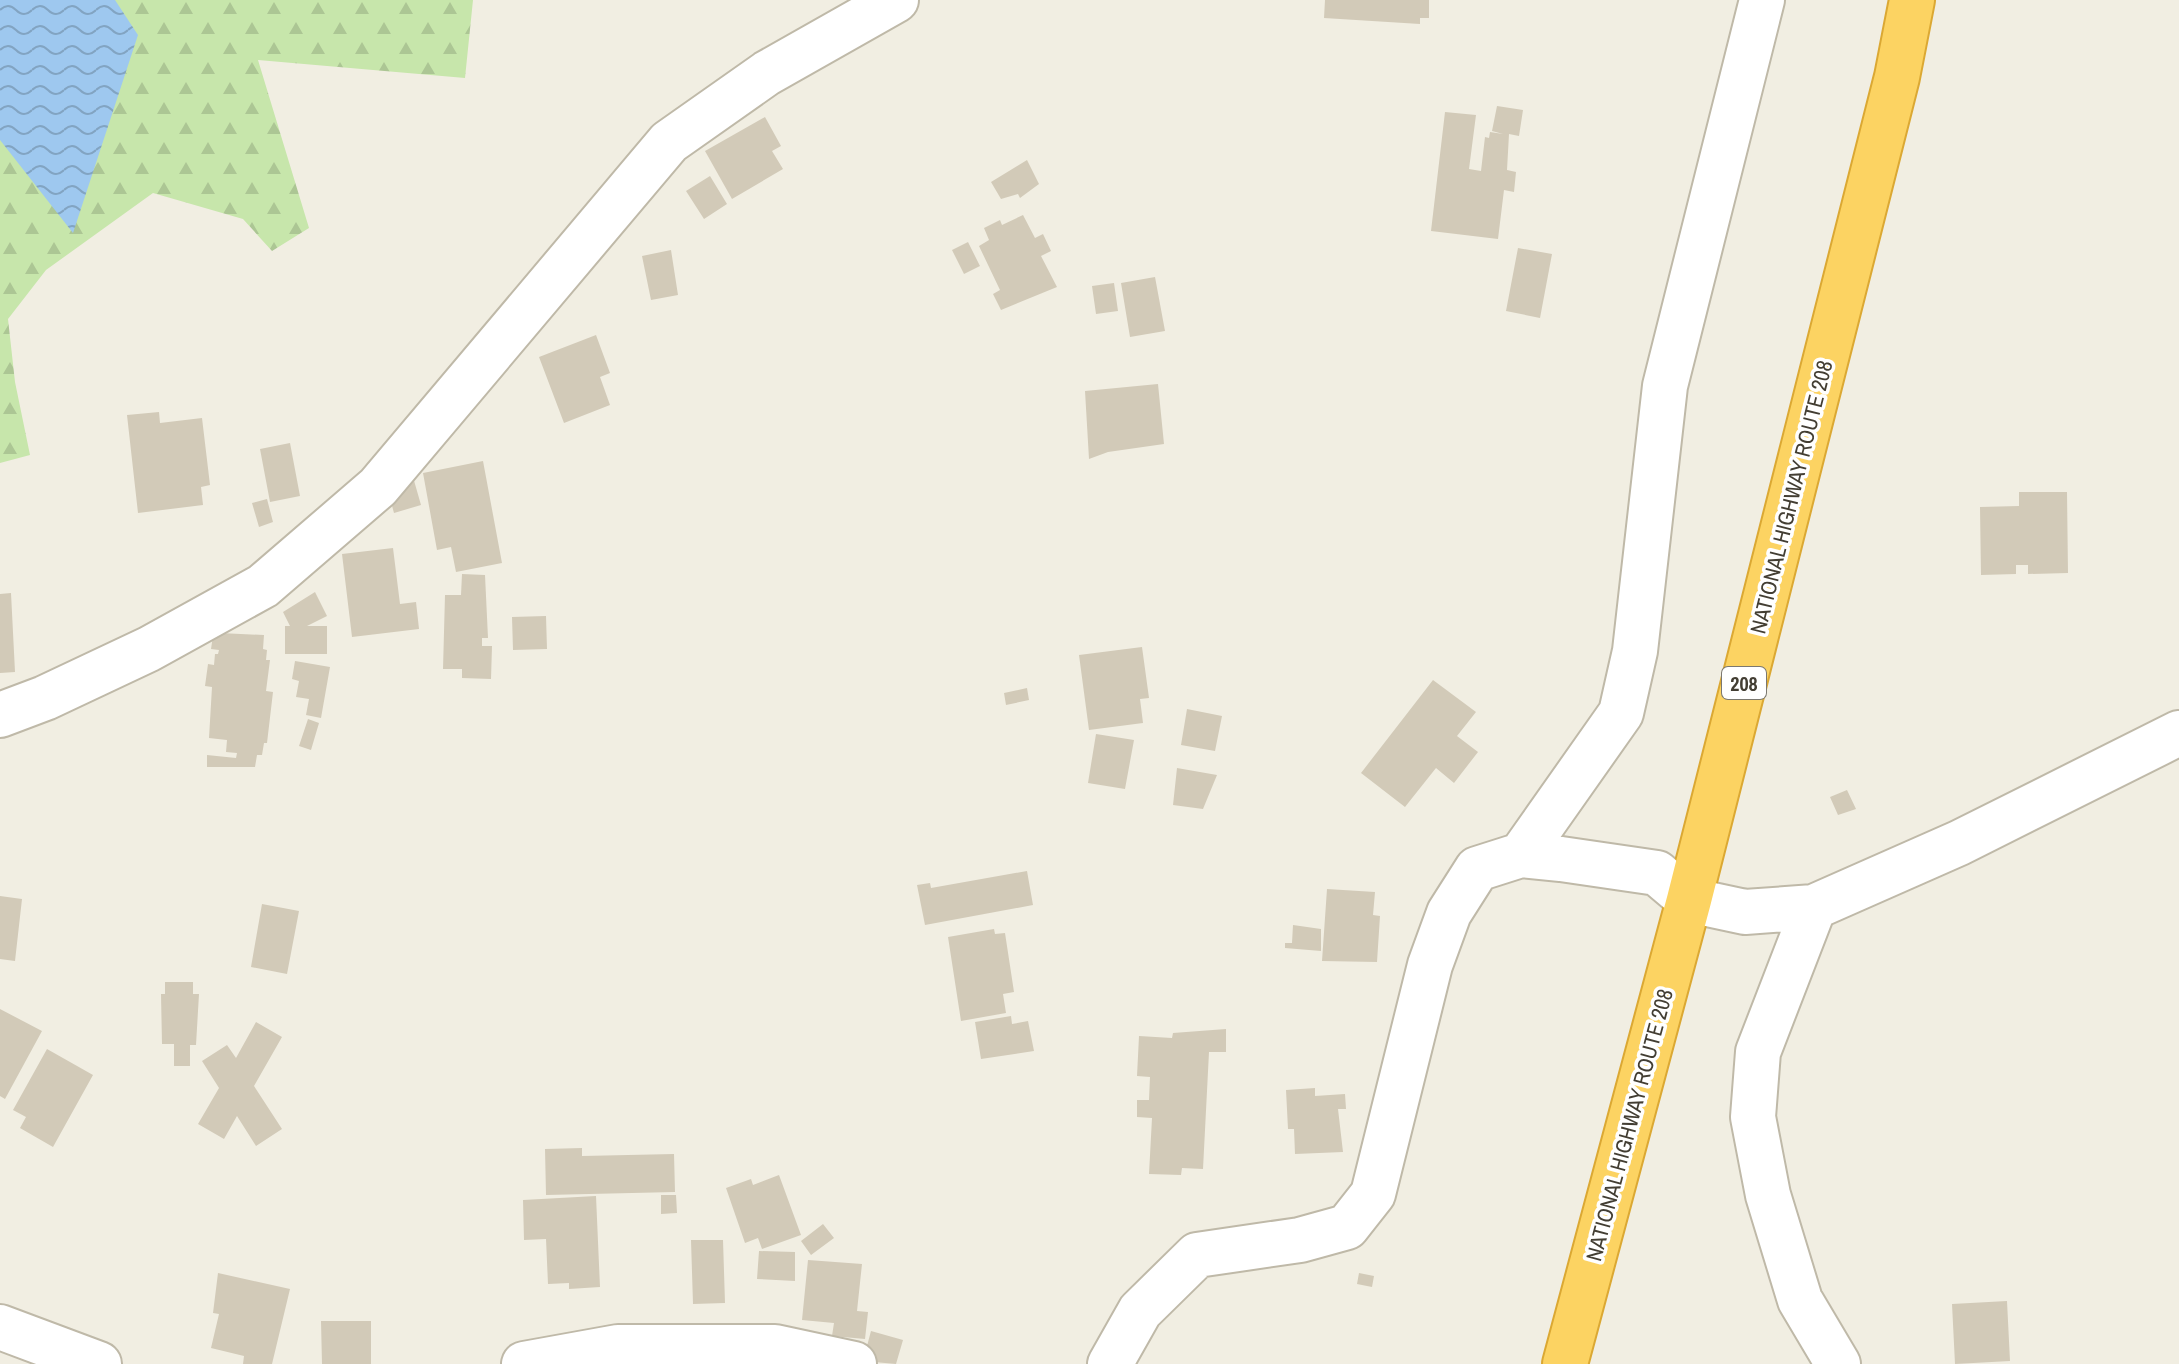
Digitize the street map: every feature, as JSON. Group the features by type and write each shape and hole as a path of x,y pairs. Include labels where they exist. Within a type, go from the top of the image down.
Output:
{"highway":[{"name":"NATIONAL HIGHWAY ROUTE 208","path":"1565,1364 1689,900 1897,77 1912,0"}],"street":[{"path":"0,715 45,698 149,649 263,586 378,487 669,142 767,73 896,0"},
{"path":"1521,855 1621,713 1635,651 1665,386 1762,0"},
{"path":"1110,1364 1140,1311 1197,1255 1300,1240 1347,1227 1373,1194 1430,965 1449,913 1477,869 1521,855 1657,873 1689,900 1745,912 1814,907 1959,843 2179,733"},
{"path":"1814,907 1758,1052 1753,1117 1768,1195 1800,1300 1838,1364"},
{"path":"0,1327 99,1364"},
{"path":"524,1364 618,1347 775,1347 854,1364"}],"green space":[{"path":"0,0 473,0 465,78 258,60 309,228 272,251 243,219 153,193 46,270 8,319 15,382 30,455 0,463"}],"water":[{"path":"0,0 115,0 138,35 73,233 0,140"}],"building":[{"path":"1325,0 1429,0 1429,18 1420,18 1420,24 1324,18"},
{"path":"1497,106 1523,110 1519,136 1509,134 1507,170 1516,172 1514,192 1504,190 1498,239 1431,231 1445,112 1476,115 1469,169 1481,171 1485,137 1489,138 1490,132 1503,134 1492,131"},
{"path":"765,117 781,146 772,151 783,169 732,199 705,151"},
{"path":"1027,160 1039,184 1020,198 1018,194 1001,199 991,182"},
{"path":"710,176 727,204 704,219 686,191"},
{"path":"1023,215 1035,238 1043,234 1051,251 1041,256 1057,287 1001,310 993,294 1000,290 979,246 989,240 984,228 1000,220 1002,225"},
{"path":"968,242 980,266 964,274 952,250"},
{"path":"1518,248 1552,254 1540,318 1506,311"},
{"path":"671,250 678,295 651,300 642,256"},
{"path":"1155,277 1165,331 1130,337 1121,283"},
{"path":"1114,283 1118,311 1096,314 1092,286"},
{"path":"596,335 610,373 600,377 610,405 564,423 539,357"},
{"path":"1158,384 1164,444 1108,452 1089,459 1085,391"},
{"path":"159,412 160,423 202,418 210,485 201,487 203,505 138,513 127,415"},
{"path":"290,443 300,496 270,502 260,449"},
{"path":"483,461 502,563 456,572 451,547 437,550 423,473"},
{"path":"413,477 421,505 394,513 386,484"},
{"path":"2019,492 2067,492 2068,573 2028,574 2028,565 2016,565 2016,574 1981,575 1980,507 2019,506"},
{"path":"267,499 273,522 259,527 252,503"},
{"path":"393,548 400,604 416,602 419,629 352,637 342,554"},
{"path":"462,574 485,575 488,638 482,638 482,646 492,646 491,679 462,678 462,669 443,669 445,595 461,595"},
{"path":"315,592 327,616 307,626 327,626 327,654 285,654 285,626 290,626 283,612"},
{"path":"11,593 15,672 0,673 0,594"},
{"path":"546,616 547,649 513,650 512,617"},
{"path":"220,633 264,635 263,649 267,650 266,660 270,660 266,691 273,692 267,743 264,743 262,755 257,755 255,767 207,767 207,755 236,758 237,753 226,752 227,740 209,738 212,687 205,686 208,664 214,665 215,654 219,650 211,649 213,636 220,637"},
{"path":"1142,647 1149,698 1140,699 1143,723 1089,730 1079,655"},
{"path":"295,661 330,667 321,718 306,715 309,699 296,697 299,681 292,679"},
{"path":"1433,680 1476,712 1457,736 1478,752 1454,783 1436,768 1405,807 1361,773"},
{"path":"1027,688 1029,700 1006,705 1004,693"},
{"path":"1187,709 1222,716 1215,751 1181,745"},
{"path":"308,719 319,723 311,750 299,746"},
{"path":"1096,734 1134,740 1125,789 1088,783"},
{"path":"1177,768 1217,775 1203,809 1173,805"},
{"path":"1847,790 1856,809 1838,815 1830,797"},
{"path":"1027,871 1033,905 925,925 917,885 930,883 931,888"},
{"path":"1327,889 1375,892 1373,915 1380,916 1377,962 1322,961"},
{"path":"0,896 22,899 15,961 0,959"},
{"path":"262,904 299,911 287,974 251,967"},
{"path":"1293,925 1321,929 1321,951 1285,948 1285,943 1292,943"},
{"path":"994,929 995,934 1005,933 1014,992 1003,994 1006,1013 961,1021 948,937"},
{"path":"165,982 193,982 193,994 199,994 196,1045 190,1045 190,1066 174,1066 174,1044 162,1044 161,994 165,994"},
{"path":"0,1009 42,1031 5,1099 0,1096"},
{"path":"1011,1016 1012,1024 1028,1021 1034,1051 981,1059 975,1022"},
{"path":"256,1022 282,1037 254,1086 282,1129 256,1146 237,1116 224,1139 198,1124 219,1088 202,1061 227,1045 236,1058"},
{"path":"1226,1029 1226,1052 1209,1052 1203,1169 1182,1168 1181,1175 1149,1174 1152,1118 1137,1117 1137,1100 1149,1100 1150,1077 1137,1076 1139,1036 1172,1038 1173,1033"},
{"path":"47,1049 93,1075 53,1147 20,1128 26,1117 13,1110"},
{"path":"1315,1088 1315,1096 1345,1094 1346,1109 1338,1109 1343,1152 1295,1154 1294,1129 1288,1129 1286,1090"},
{"path":"582,1148 582,1156 674,1154 675,1192 546,1195 545,1149"},
{"path":"779,1175 801,1235 762,1249 758,1238 745,1243 726,1188 751,1179 753,1185"},
{"path":"661,1195 676,1195 677,1213 661,1214"},
{"path":"596,1196 600,1287 569,1289 569,1283 548,1284 546,1239 524,1240 523,1200"},
{"path":"823,1224 834,1238 811,1255 801,1241"},
{"path":"691,1240 723,1240 725,1303 693,1304"},
{"path":"759,1251 795,1252 795,1281 757,1279"},
{"path":"808,1260 862,1264 857,1311 868,1312 865,1339 832,1336 834,1323 802,1320"},
{"path":"218,1273 290,1289 272,1364 243,1364 244,1356 211,1348 219,1314 213,1313"},
{"path":"1359,1273 1374,1276 1372,1287 1357,1284"},
{"path":"2007,1301 2010,1361 1955,1364 1952,1304"},
{"path":"321,1321 371,1321 371,1364 322,1364"},
{"path":"871,1331 903,1340 896,1364 863,1361"}]}
